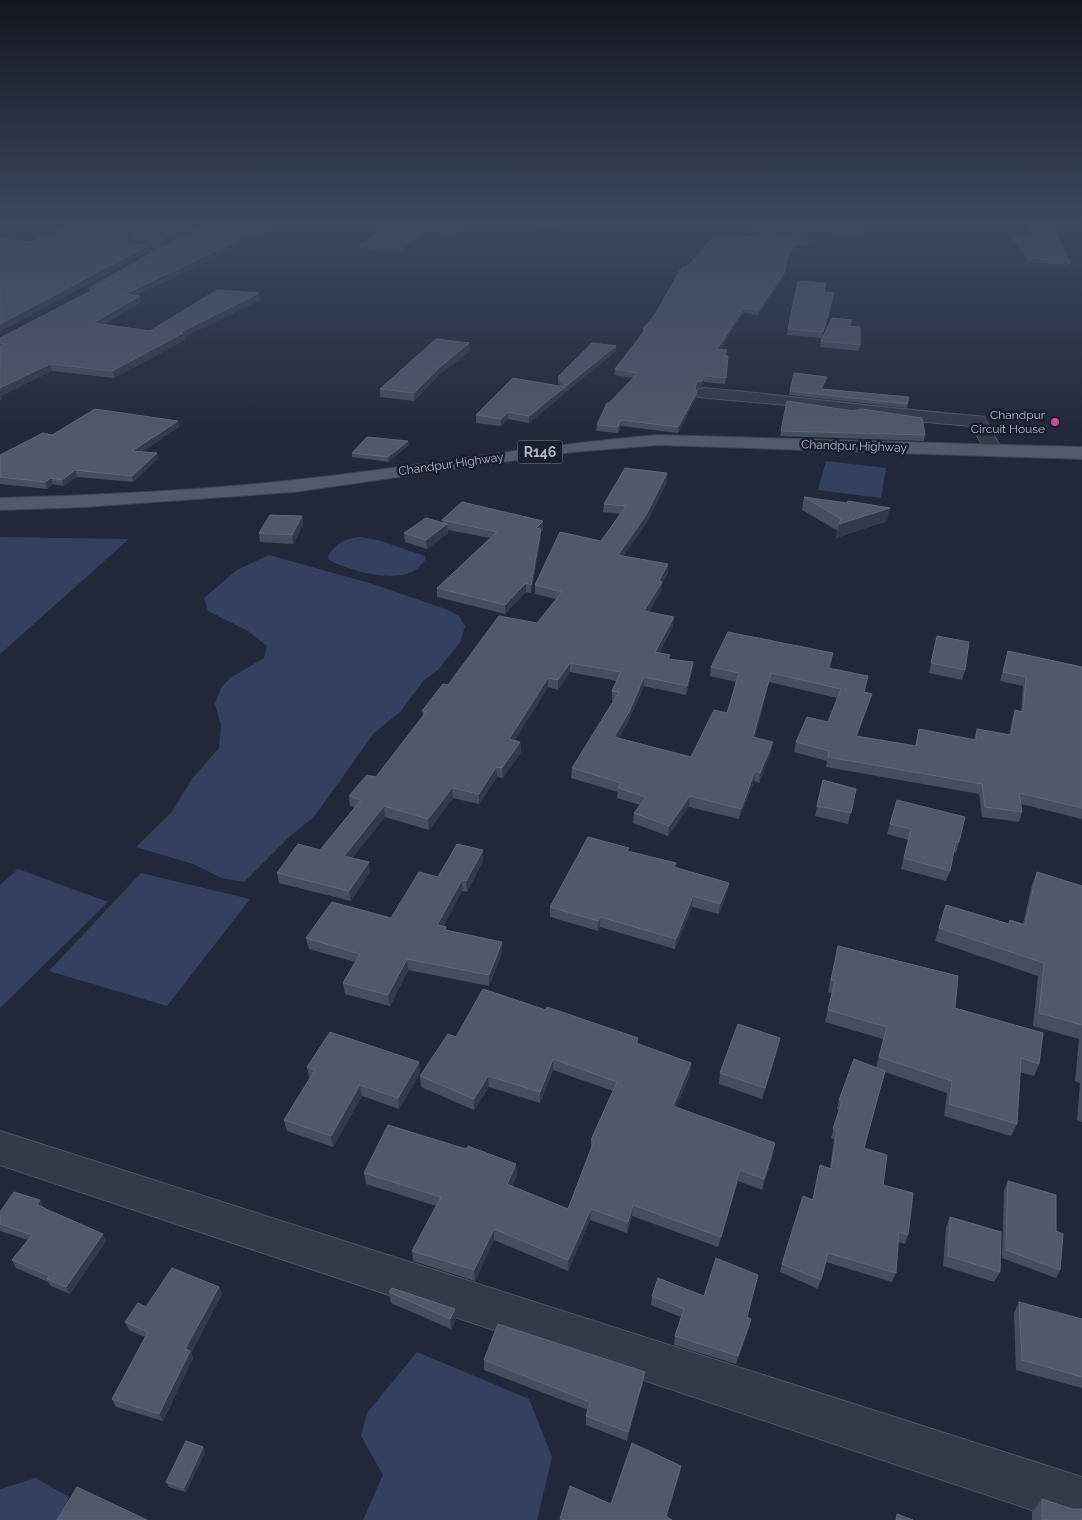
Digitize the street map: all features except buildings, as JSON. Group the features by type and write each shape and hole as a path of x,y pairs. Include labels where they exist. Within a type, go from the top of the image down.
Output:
{"main road":[{"name":"Chandpur Highway","path":"0,504 85,501 294,486 573,447 658,440 1082,453"}],"street":[{"path":"704,393 810,402 852,410 861,408 914,416 978,421 993,450"},
{"path":"0,1148 1082,1502"}],"water":[{"path":"826,461 886,468 881,498 818,490"},
{"path":"0,537 129,539 0,654"},
{"path":"360,537 378,540 425,556 426,559 415,570 396,576 384,576 359,571 329,560 328,556 338,545 346,540"},
{"path":"269,555 373,584 448,610 459,616 465,626 461,641 438,670 424,680 400,712 374,733 314,817 290,836 244,882 222,878 193,864 136,847 171,813 192,779 219,748 221,725 215,704 221,688 230,678 264,658 267,646 248,631 208,611 204,598 237,570"},
{"path":"18,869 108,902 0,1008 0,885"},
{"path":"141,873 250,899 167,1006 49,971"},
{"path":"417,1352 529,1399 552,1457 537,1520 363,1520 383,1475 361,1436 367,1413"},
{"path":"36,1478 69,1497 60,1520 0,1520 0,1489"}],"place":[{"name":"Chandpur Circuit House","path":"1055,422"}]}
